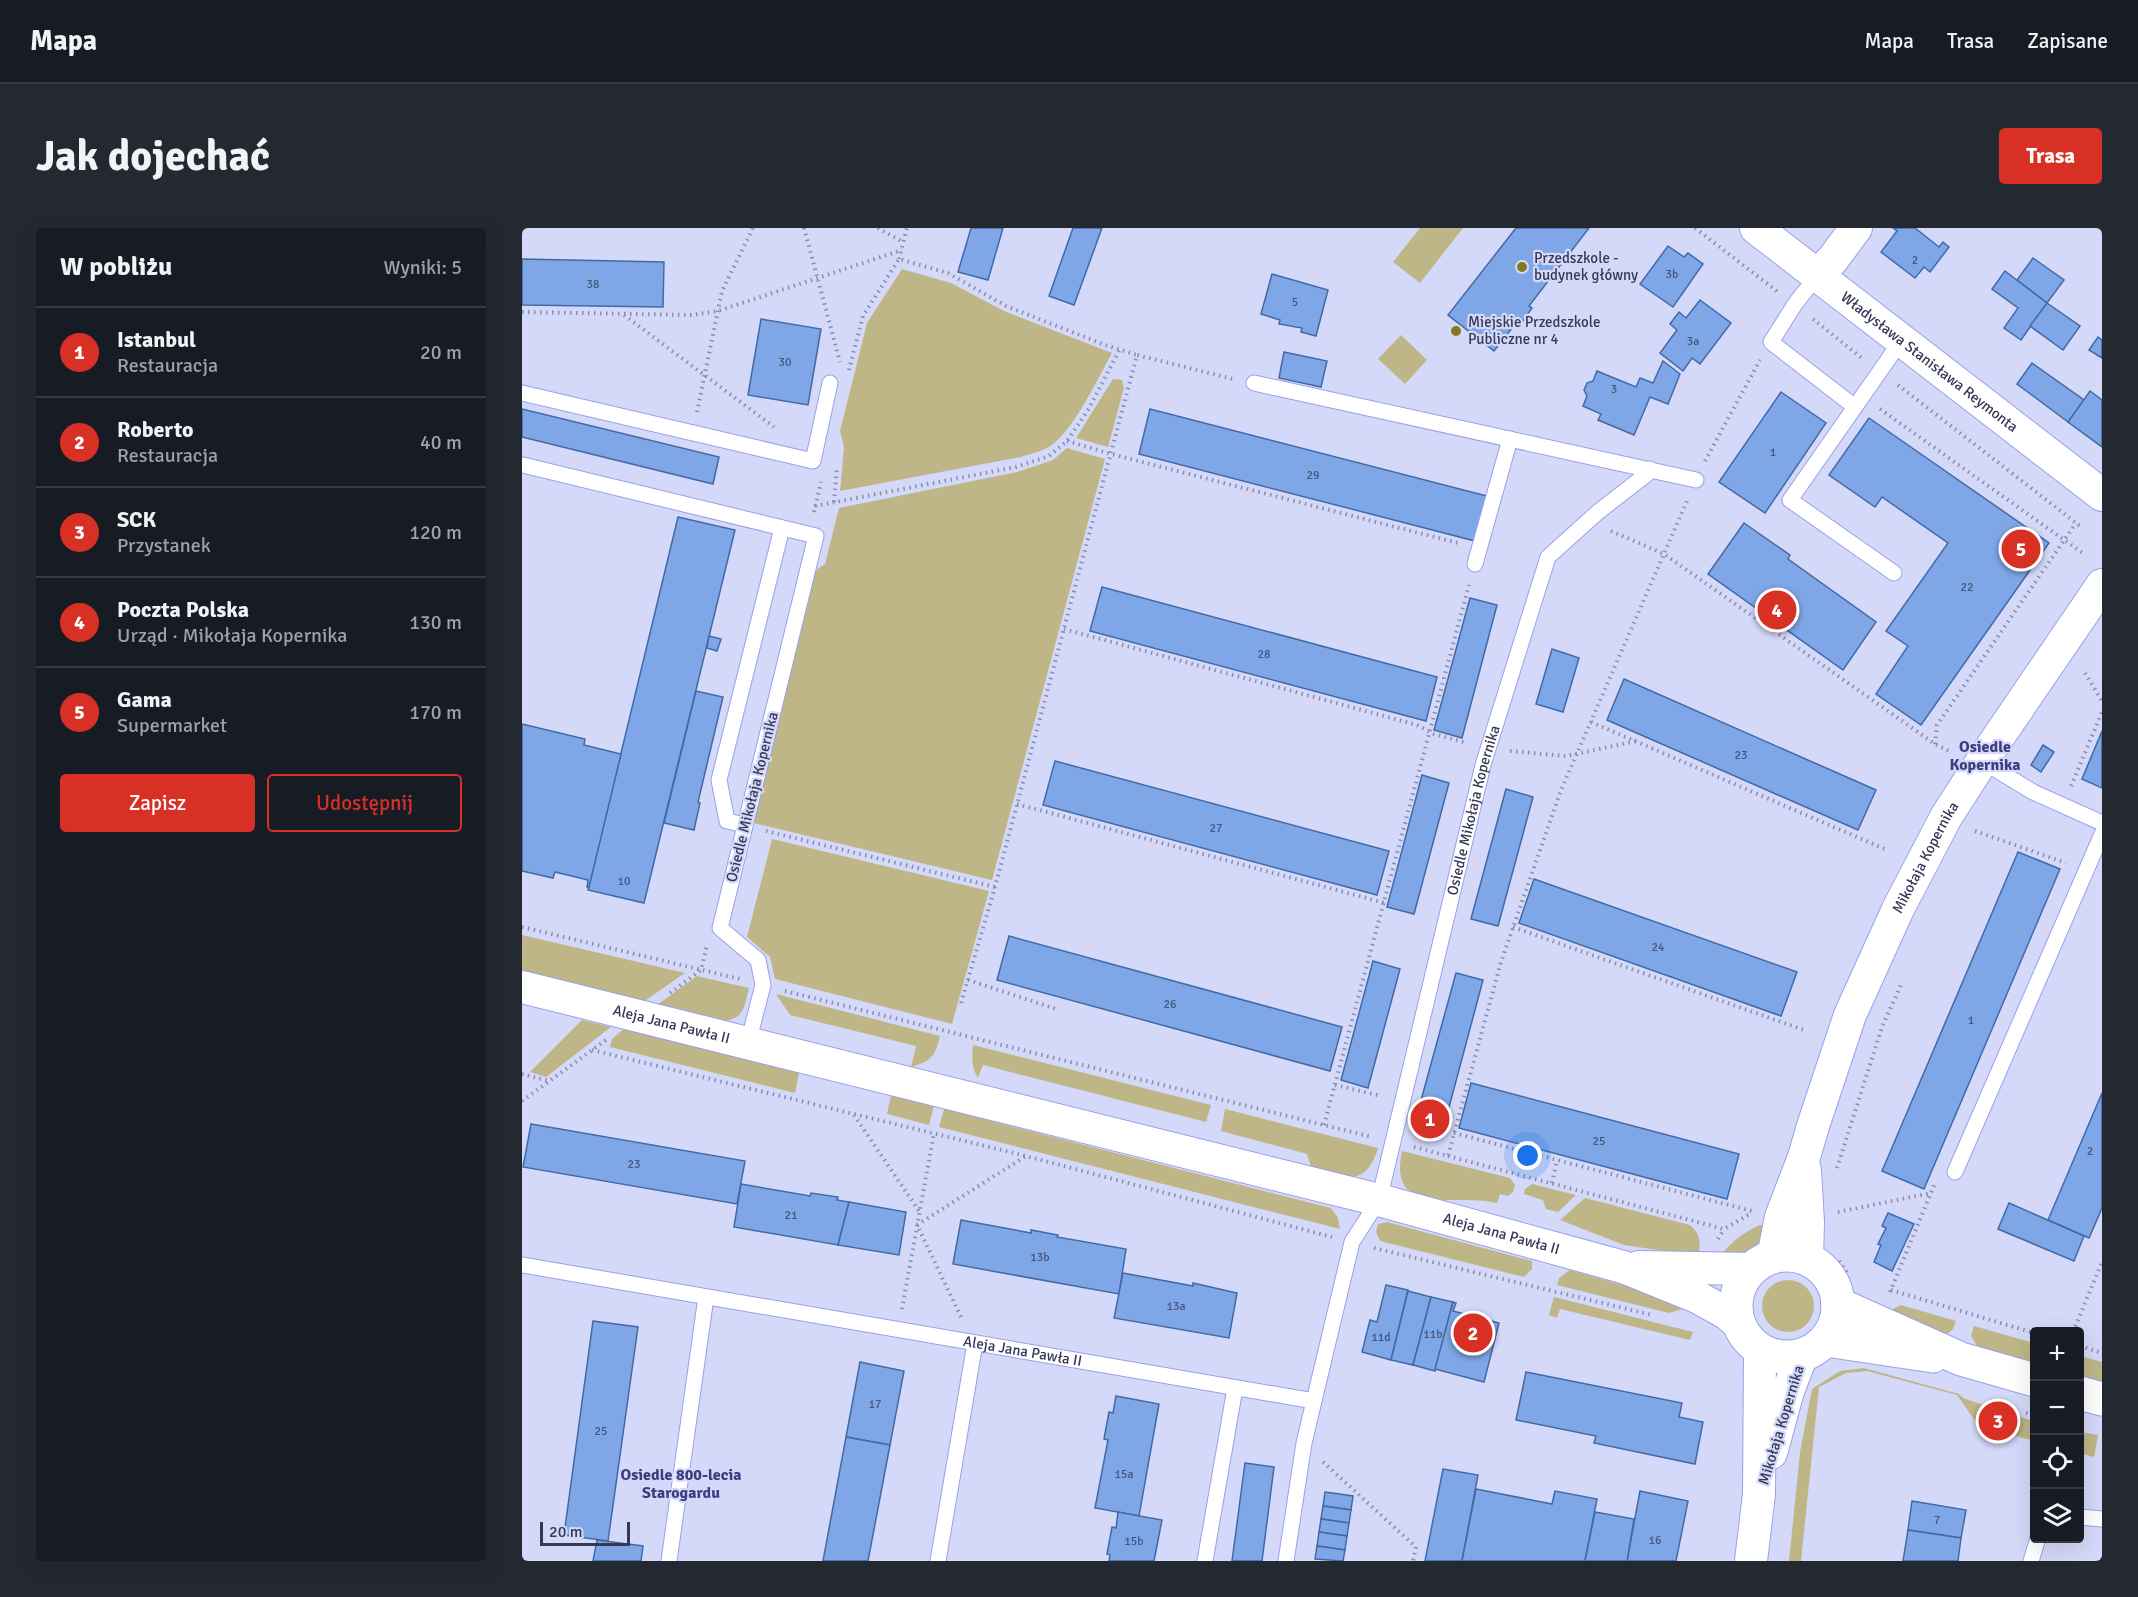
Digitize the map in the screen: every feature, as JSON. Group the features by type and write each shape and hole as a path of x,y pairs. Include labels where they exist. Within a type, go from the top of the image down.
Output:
{"street":[{"name":"Władysława Stanisława Reymonta","path":"1756,228 2102,495"},
{"path":"1817,276 1856,228"},
{"name":"Mikołaja Kopernika","path":"1762,1263 1804,1157 1850,1015 1898,909 1946,817 2102,585"},
{"name":"Aleja Jana Pawła II","path":"522,987 1379,1200 1623,1267 1697,1297 1726,1313 1738,1323"},
{"name":"Mikołaja Kopernika","path":"1804,1157 1808,1221 1821,1257"},
{"path":"1961,1359 1846,1291 1835,1289 1829,1276 1819,1266 1821,1257 1792,1255 1762,1263 1740,1285 1736,1304 1738,1323 1743,1334 1760,1350 1774,1356 1788,1358 1814,1348 1873,1348 1961,1359 2030,1379"},
{"name":"Aleja Jana Pawła II","path":"1623,1267 1762,1263"},
{"path":"1814,1348 1836,1323 1846,1291"},
{"name":"Mikołaja Kopernika","path":"1751,1561 1760,1494 1788,1391 1814,1348"},
{"name":"Mikołaja Kopernika","path":"1760,1350 1760,1494"},
{"path":"2084,1394 2102,1399"}],"lane":[{"path":"1817,276 1794,304 1771,342 1858,402"},
{"path":"1893,573 1790,500 1901,340"},
{"path":"1254,383 1696,480"},
{"path":"522,393 813,461 824,442 830,384"},
{"path":"1475,564 1510,439"},
{"path":"523,465 782,528 719,780 727,821 745,826"},
{"name":"Osiedle Mikołaja Kopernika","path":"1379,1200 1488,749 1548,557 1588,521 1647,474 1650,469"},
{"name":"Osiedle Mikołaja Kopernika","path":"763,985 758,960 720,928 816,536 782,528"},
{"path":"1982,761 2033,792 2102,823"},
{"path":"1955,1172 2102,834"},
{"path":"748,1043 763,985"},
{"path":"1286,1561 1304,1443 1352,1242 1379,1200"},
{"name":"Aleja Jana Pawła II","path":"522,1265 1314,1401"},
{"path":"669,1561 706,1297"},
{"path":"938,1561 974,1343"},
{"path":"1205,1561 1235,1388"},
{"path":"2084,1517 2102,1519"},
{"path":"2031,1561 2037,1543"}],"path":[{"path":"692,433 722,291 753,228"},
{"path":"804,228 846,372 863,316 900,259 907,228"},
{"path":"878,228 903,242"},
{"path":"522,312 691,315 718,311 902,250"},
{"path":"900,259 948,273 1006,306 1137,355 1254,383"},
{"path":"624,315 781,432 839,447 834,502"},
{"path":"1448,1156 1501,962 1561,790 1696,480 1771,342"},
{"path":"824,442 816,503 834,502 1016,467 1049,456 1067,441 1088,410 1120,349"},
{"path":"961,1003 995,888 1137,355"},
{"path":"1858,402 2084,554"},
{"path":"1067,441 1480,548"},
{"path":"1588,521 1664,554 1935,744 1949,751"},
{"path":"1935,744 1937,725 2076,523"},
{"path":"1324,1125 1475,564"},
{"path":"1064,629 1417,725 1430,732 1488,749 1566,756 1637,741"},
{"path":"2085,673 2102,701"},
{"path":"2062,806 2102,712"},
{"path":"1591,722 1887,850"},
{"path":"1017,804 1385,903"},
{"path":"1970,841 1981,822"},
{"path":"745,826 995,888"},
{"path":"1975,831 2086,871"},
{"path":"522,927 1394,1142 1724,1229 1755,1212"},
{"path":"1513,927 1804,1030"},
{"path":"968,980 1059,1010"},
{"path":"1834,1177 1882,1027 1901,984"},
{"path":"592,1050 934,1133 1352,1242 1657,1316"},
{"path":"522,1074 549,1081"},
{"path":"1335,1085 1403,1101"},
{"path":"854,1115 920,1212"},
{"path":"898,1330 934,1133"},
{"path":"1454,1133 1744,1208"},
{"path":"917,1225 1026,1156"},
{"path":"1552,1183 1557,1160"},
{"path":"1829,1214 1931,1193"},
{"path":"917,1225 974,1343"},
{"path":"1821,1257 1845,1271 1846,1291"},
{"path":"2075,1327 2102,1262"},
{"path":"1881,1287 2030,1332"},
{"path":"2084,1348 2102,1353"},
{"path":"1304,1443 1416,1547 1413,1561"}],"shaded area":[{"path":"1420,228 1463,228 1420,283 1393,262"},
{"path":"902,269 951,283 1004,311 1112,353 1084,405 1056,441 1047,448 1021,457 840,491 844,447 840,431 867,323"},
{"path":"1401,335 1427,360 1405,384 1378,359"},
{"path":"1113,379 1122,380 1124,388 1108,447 1076,438"},
{"path":"1067,448 1105,459 992,880 749,822 810,574 825,564 839,508 1017,472 1053,460"},
{"path":"772,839 989,891 952,1024 775,979 770,957 747,937"},
{"path":"522,935 685,973 643,1002 522,972"},
{"path":"697,976 749,988 741,1013 726,1021 657,1005"},
{"path":"776,994 940,1036 932,1057 911,1067 916,1046 790,1015"},
{"path":"582,1020 611,1027 546,1077 530,1072"},
{"path":"624,1029 799,1073 795,1093 610,1047 612,1039"},
{"path":"973,1045 1211,1105 1206,1122 983,1065 978,1078 973,1066"},
{"path":"891,1095 934,1106 929,1125 887,1114"},
{"path":"944,1109 1331,1208 1338,1218 1340,1229 939,1127"},
{"path":"1225,1109 1378,1148 1373,1161 1360,1175 1344,1177 1312,1170 1307,1154 1221,1131"},
{"path":"1402,1151 1510,1178 1515,1185 1513,1192 1508,1196 1500,1194 1497,1203 1430,1199 1415,1195 1405,1186 1400,1172"},
{"path":"1532,1184 1576,1195 1558,1212 1546,1209 1543,1200 1524,1194 1525,1189"},
{"path":"1585,1198 1690,1225 1699,1239 1698,1256 1624,1245 1560,1220"},
{"path":"1387,1222 1532,1261 1532,1269 1524,1277 1380,1241 1376,1232 1378,1224"},
{"path":"1760,1225 1769,1225 1761,1244 1756,1249 1745,1256 1718,1259 1737,1239"},
{"path":"1570,1270 1685,1303 1682,1309 1669,1313 1557,1285 1559,1278"},
{"path":"1788,1280 1798,1282 1806,1288 1812,1296 1814,1306 1812,1316 1806,1324 1798,1330 1788,1332 1778,1330 1770,1324 1764,1316 1762,1306 1764,1296 1770,1288 1778,1282"},
{"path":"1554,1297 1693,1332 1690,1340 1560,1309 1557,1318 1549,1315"},
{"path":"1901,1305 1956,1321 1949,1333 1942,1334 1891,1316 1893,1309"},
{"path":"1974,1326 2030,1342 2030,1361 1977,1346 1971,1336"},
{"path":"2084,1357 2102,1362 2102,1382 2084,1377"},
{"path":"1864,1368 1959,1394 1963,1398 1992,1408 1990,1417 2012,1423 2016,1416 2030,1420 2030,1440 1978,1425 1957,1395 1867,1371 1846,1373 1819,1387 1801,1561 1789,1561 1800,1452 1812,1389 1840,1371"},
{"path":"2084,1433 2098,1435 2094,1457 2084,1454"}],"building":[{"path":"971,228 1003,228 988,280 958,272"},
{"path":"1073,228 1102,228 1074,305 1049,296"},
{"name":"Przedszkole - budynek główny","path":"1516,228 1589,228 1529,306 1532,308 1523,321 1520,318 1494,351 1448,315"},
{"path":"1893,228 1915,228 1939,247 1943,242 1949,247 1930,272 1924,267 1915,278 1881,252 1897,231"},
{"path":"1668,246 1684,257 1688,253 1703,264 1673,307 1640,284"},
{"path":"2033,258 2064,280 2047,303 2017,280"},
{"path":"522,259 664,262 663,307 522,305"},
{"path":"2005,271 2047,303 2021,340 2004,328 2018,308 1992,289"},
{"path":"1272,274 1328,290 1316,336 1301,332 1302,328 1279,324 1280,320 1261,314"},
{"path":"1700,300 1731,323 1700,364 1692,358 1683,371 1660,353 1677,330 1670,324 1679,312 1686,318"},
{"path":"2047,303 2080,326 2063,350 2030,326"},
{"path":"761,319 821,329 808,405 748,395"},
{"path":"2098,337 2102,340 2102,358 2089,350"},
{"path":"1284,352 1327,361 1321,387 1279,378"},
{"path":"1663,361 1680,374 1668,404 1650,397 1634,435 1598,420 1601,414 1583,406 1587,396 1584,390 1587,383 1593,381 1597,371 1636,387 1640,378 1653,383"},
{"path":"2032,363 2084,400 2068,422 2017,384"},
{"path":"2090,391 2102,400 2102,447 2068,422"},
{"path":"1781,392 1826,423 1765,513 1719,482"},
{"path":"522,409 719,457 713,484 522,437"},
{"path":"1150,409 1487,496 1475,541 1139,454"},
{"path":"1869,418 2049,543 1921,725 1876,694 1908,646 1886,631 1948,543 1882,497 1875,507 1829,475"},
{"path":"678,517 735,530 644,903 588,890"},
{"path":"1744,523 1790,555 1788,559 1876,622 1843,670 1708,574"},
{"path":"1102,587 1437,677 1426,721 1090,631"},
{"path":"1470,598 1497,605 1462,738 1434,730"},
{"path":"709,636 721,639 717,651 707,648"},
{"path":"1552,649 1579,658 1563,712 1536,704"},
{"path":"1624,679 1876,790 1858,830 1607,720"},
{"path":"696,691 723,697 698,802 700,803 694,830 664,823"},
{"path":"522,724 585,739 584,745 621,754 589,887 587,887 588,880 555,872 553,878 522,871"},
{"path":"2102,731 2102,788 2082,779"},
{"path":"2043,745 2054,752 2041,772 2031,765"},
{"path":"1055,761 1389,851 1377,895 1043,805"},
{"path":"1422,775 1449,783 1414,914 1387,907"},
{"path":"1506,789 1533,797 1498,926 1471,919"},
{"path":"2018,852 2060,869 1924,1189 1882,1171"},
{"path":"1534,879 1797,972 1781,1016 1519,923"},
{"path":"1009,936 1342,1027 1330,1071 997,980"},
{"path":"1373,961 1400,969 1368,1088 1341,1080"},
{"path":"1456,973 1483,980 1448,1111 1420,1104"},
{"path":"1471,1083 1739,1154 1727,1199 1459,1128"},
{"path":"2102,1093 2102,1208 2089,1238 2048,1220"},
{"path":"1420,1104 1448,1111 1440,1138 1413,1131"},
{"path":"531,1124 745,1161 737,1204 523,1167"},
{"path":"741,1184 810,1196 811,1193 838,1197 837,1200 849,1202 838,1245 734,1227"},
{"path":"849,1202 906,1212 899,1255 838,1245"},
{"path":"2009,1203 2084,1236 2074,1261 1998,1229"},
{"path":"1888,1213 1914,1224 1892,1271 1874,1262 1881,1245 1878,1244 1886,1228 1882,1226"},
{"path":"961,1220 1031,1233 1031,1230 1126,1249 1119,1294 953,1264"},
{"path":"1123,1273 1193,1286 1193,1283 1237,1293 1229,1338 1114,1318"},
{"path":"1386,1285 1408,1290 1391,1360 1362,1352 1370,1320 1377,1322"},
{"path":"1408,1291 1431,1297 1413,1365 1391,1360"},
{"path":"1431,1297 1453,1302 1435,1371 1413,1365"},
{"path":"1453,1302 1456,1303 1453,1311 1499,1323 1484,1382 1435,1369"},
{"path":"593,1321 638,1327 608,1541 564,1535"},
{"path":"860,1362 904,1371 890,1445 846,1437"},
{"path":"1526,1372 1682,1403 1679,1417 1703,1422 1695,1464 1594,1443 1596,1436 1516,1420"},
{"path":"1116,1396 1159,1404 1139,1516 1095,1508 1108,1440 1104,1439 1109,1412 1113,1413"},
{"path":"846,1437 890,1445 868,1561 823,1561"},
{"path":"1245,1463 1274,1467 1262,1561 1232,1561"},
{"path":"1443,1469 1478,1475 1462,1561 1425,1561"},
{"path":"1476,1489 1552,1504 1555,1491 1597,1499 1585,1561 1462,1561"},
{"path":"1640,1491 1688,1501 1676,1561 1627,1561"},
{"path":"1325,1492 1353,1496 1351,1510 1323,1506"},
{"path":"1912,1501 1966,1510 1961,1538 1908,1530"},
{"path":"1323,1506 1351,1510 1349,1523 1321,1519"},
{"path":"1118,1512 1162,1520 1154,1561 1109,1561 1110,1555 1107,1554 1112,1527 1116,1528"},
{"path":"1595,1512 1634,1519 1627,1561 1585,1561"},
{"path":"1321,1519 1349,1523 1347,1536 1319,1532"},
{"path":"1908,1530 1961,1538 1958,1561 1903,1561"},
{"path":"1319,1532 1347,1536 1345,1550 1317,1546"},
{"path":"597,1540 643,1546 641,1561 593,1561"},
{"path":"1317,1546 1345,1550 1343,1561 1315,1559"}],"place":[{"name":"Przedszkole - budynek główny","path":"1522,267"},
{"name":"Miejskie Przedszkole Publiczne nr 4","path":"1456,331"},
{"name":"Gama","path":"2021,549"},
{"name":"Poczta Polska","path":"1777,610"},
{"name":"Istanbul","path":"1430,1119"},
{"name":"Roberto","path":"1473,1333"},
{"name":"SCK","path":"1998,1421"}],"district":[{"name":"Osiedle Kopernika","path":"1985,755"},
{"name":"Osiedle 800-lecia Starogardu","path":"681,1483"}]}
